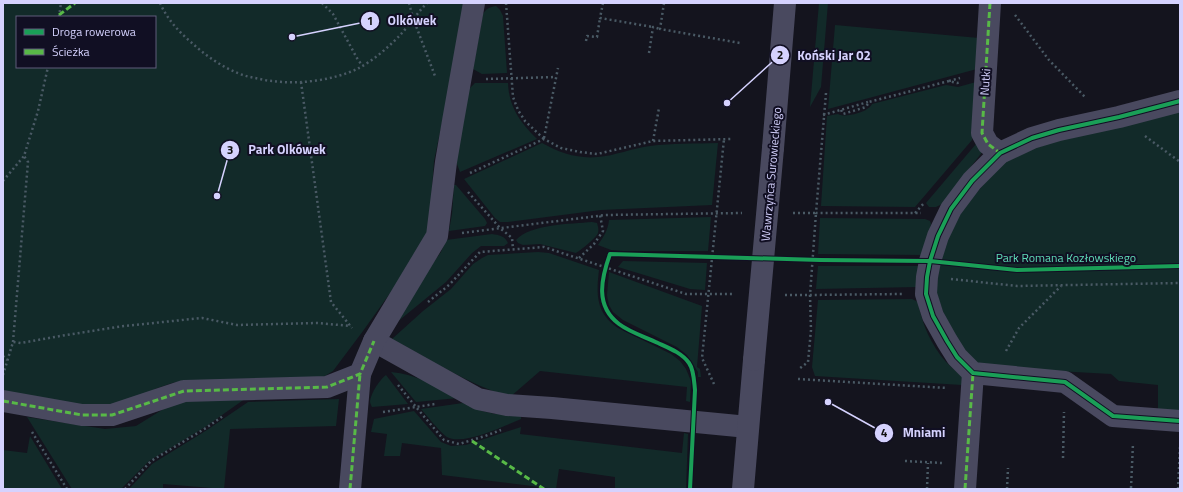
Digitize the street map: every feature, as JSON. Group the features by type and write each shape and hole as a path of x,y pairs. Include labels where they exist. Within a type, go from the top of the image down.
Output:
{"street":[{"path":"350,489 360,374 372,346 437,236 451,171 460,80 474,3"},
{"name":"Wawrzyńca Surowieckiego","path":"743,489 773,148 784,3"},
{"name":"Nutki","path":"990,3 982,133 988,144 1000,153"},
{"path":"1180,101 1119,117 1059,130 1032,138 1000,153 972,180 951,209 938,236 930,261 927,285 933,316 957,357 979,379 1065,382 1113,416 1180,421"},
{"path":"372,346 478,399 507,405 748,427"},
{"path":"9,402 82,415 112,414 184,391 327,386 360,374"},
{"path":"965,489 979,379"}],"path":[{"path":"59,16 61,3"},
{"path":"160,3 179,32 202,52 221,65 241,75 274,82 313,81 357,69 380,54 402,32 427,3"},
{"path":"322,3 333,14 362,65"},
{"path":"410,3 413,18 437,83"},
{"path":"506,3 513,97 525,122 544,138 561,148 597,154 653,141 731,139"},
{"path":"586,41 587,36 597,37 602,3"},
{"path":"660,29 664,3"},
{"path":"1013,11 1049,60 1085,98 1119,117 1180,162"},
{"path":"600,18 740,43"},
{"path":"649,53 653,27"},
{"path":"3,181 24,156 38,111 48,68"},
{"path":"544,138 558,68"},
{"path":"823,116 949,81 957,83 985,76"},
{"path":"460,80 556,77"},
{"path":"300,82 331,302 351,326 372,346"},
{"path":"798,369 808,362 811,330 810,295 826,93"},
{"path":"653,141 659,108"},
{"path":"513,249 512,238 500,228 451,171 544,138"},
{"path":"714,384 702,358 708,294 714,258 716,213 724,139"},
{"path":"3,374 13,342 28,162 24,156"},
{"path":"816,213 915,214 951,209"},
{"path":"437,236 600,215 716,213"},
{"path":"579,258 592,246 603,231 600,215"},
{"path":"592,246 598,249"},
{"path":"427,303 449,285 480,252 544,247 686,294 708,294"},
{"path":"704,257 714,258"},
{"path":"604,272 607,260"},
{"path":"805,260 820,260"},
{"path":"810,295 927,285 1061,286 1180,283"},
{"path":"798,379 979,379 1019,328 1061,286"},
{"path":"13,342 21,343 117,327 202,318 237,325 317,323 351,326"},
{"path":"3,356 7,360"},
{"path":"1063,458 1065,382"},
{"path":"397,384 444,440 459,444 485,436"},
{"path":"9,402 67,489"},
{"path":"356,415 438,404"},
{"path":"125,489 151,461 206,428 224,415"},
{"path":"1130,488 1134,417"},
{"path":"1178,489 1180,447"},
{"path":"906,462 967,464"},
{"path":"927,489 928,463"},
{"path":"1007,489 1008,468"}],"green space":[{"path":"3,3 466,3 434,161 429,230 418,254 333,371 320,379 183,381 172,383 155,389 139,401 117,414 3,393"},
{"path":"819,3 828,3 821,87 810,107"},
{"path":"496,6 503,16 507,73 482,74 473,69 483,14 488,8"},
{"path":"835,25 979,38 977,69 828,109"},
{"path":"976,82 972,140 915,207 821,206 827,116 853,114 865,111 872,104 946,85 958,87"},
{"path":"475,83 508,83 509,92 516,114 537,139 460,172 457,164 457,155 469,89"},
{"name":"Park Romana Kozłowskiego","path":"1180,111 1180,415 1158,414 1158,385 1119,381 1111,374 986,367 977,364 952,337 936,292 941,255 962,209 1006,159 1058,140"},
{"path":"542,143 556,150 576,156 591,157 617,154 658,145 718,143 712,205 601,210 500,222 495,218 464,179"},
{"path":"976,144 983,151 942,204 936,207 929,207 926,203"},
{"path":"454,185 456,185 485,219 487,223 485,226 449,231"},
{"path":"711,217 708,251 623,251 611,250 598,245 608,227 609,220"},
{"path":"820,218 925,219 930,221 931,224 923,255 818,254"},
{"path":"597,223 597,235 585,247 576,253 540,244 523,245 518,243 516,240 522,235 541,228 562,224"},
{"path":"492,234 503,237 508,243 504,246 481,246 472,253 446,282 396,323 430,267 441,252 446,240"},
{"path":"538,252 549,253 599,270 599,303 605,316 618,328 671,354 680,361 686,369 691,381 690,402 686,401 687,387 540,371 510,397 494,392 464,378 392,339 423,311 451,289 473,264 482,258 488,255"},
{"path":"623,261 707,263 705,290 690,289 618,267"},
{"path":"818,266 921,266 918,287 816,289"},
{"path":"609,272 702,306 697,367 700,369 701,377 698,377 698,372 687,355 677,347 623,320 613,312 609,305 607,295"},
{"path":"912,299 918,302 925,326 936,349 946,362 963,377 962,385 815,376 812,367 818,300"},
{"path":"391,372 417,378 458,398 416,402"},
{"path":"386,375 408,404 372,407 370,401 372,394"},
{"path":"249,396 205,427 149,461 121,489 72,489 27,417 105,429 136,426 178,400"},
{"path":"339,399 336,426 230,429 224,489 163,484 163,489 129,489 152,464 207,430 248,402"},
{"path":"463,403 482,411 495,414 521,416 521,419 484,434 463,439 454,439 447,437 421,409"},
{"path":"414,411 441,442 451,446 466,445 521,427 520,434 682,453 684,433 688,434 686,489 615,489 615,477 559,469 556,489 442,475 441,448 402,443 400,456 384,456 387,434 371,432 374,419"},
{"path":"30,436 62,489 3,489 3,450 27,453"}],"marked path":[{"path":"59,15 75,3"},
{"path":"990,3 982,133 988,144 1000,153"},
{"path":"3,401 82,415 112,415 184,391 327,387 360,374 374,341"},
{"path":"965,489 973,373"},
{"path":"350,489 360,374"},
{"path":"472,441 544,489"}],"cycle path":[{"path":"1180,101 1119,117 1059,130 1032,138 1000,153 972,181 951,209 938,236 930,261 926,294 933,316 947,341 957,357 973,373 1065,382 1113,416 1180,421"},
{"path":"690,489 695,390 692,369 686,359 679,354 628,330 611,317 603,301 602,292 604,273 610,254 820,260 930,261 1017,270 1180,266"}],"place":[{"name":"Olkówek","path":"292,37"},
{"name":"Koński Jar 02","path":"727,103"},
{"name":"Park Olkówek","path":"217,196"},
{"name":"Mniami","path":"828,402"}]}
